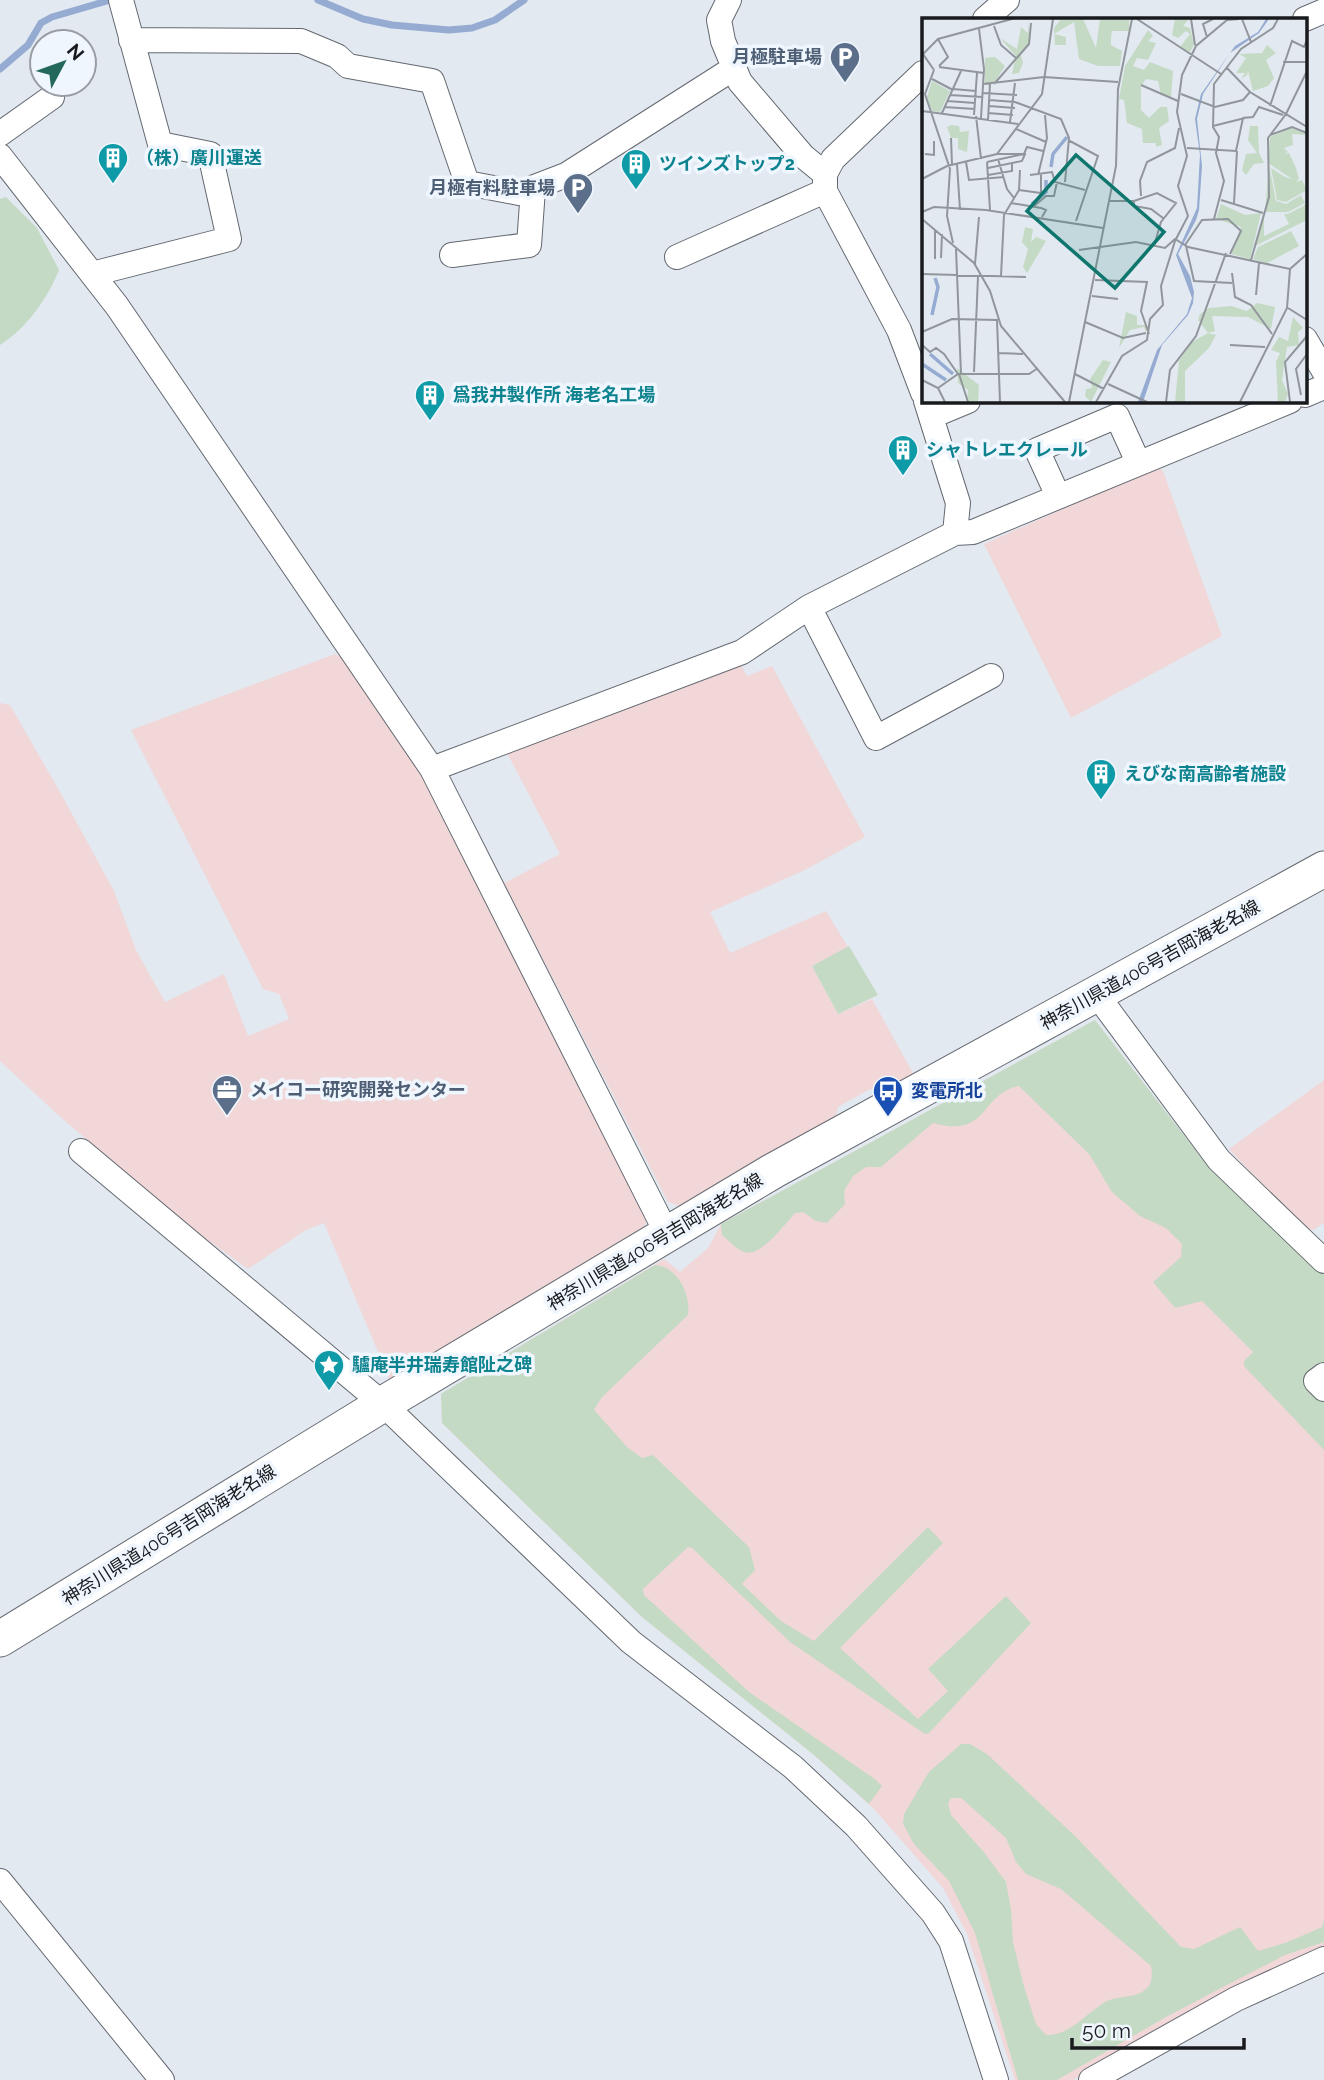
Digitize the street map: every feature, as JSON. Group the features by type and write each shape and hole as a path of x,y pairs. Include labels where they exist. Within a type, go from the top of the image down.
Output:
{"main road":[{"name":"神奈川県道406号吉岡海老名線","path":"0,1639 383,1404 773,1171 1324,869"}],"street":[{"path":"92,274 229,239 210,154 160,144 121,0"},
{"path":"729,0 719,20 723,41 740,82 825,182 899,330 922,390"},
{"path":"986,18 1007,0"},
{"path":"131,40 301,41 337,56 348,66 432,81 467,183 519,193 566,175 734,68"},
{"path":"677,257 825,182 833,159 922,74"},
{"path":"0,134 51,98"},
{"path":"0,156 117,306 432,769 667,1234"},
{"path":"452,255 529,245 533,189"},
{"path":"1306,341 1324,371"},
{"path":"1306,395 1324,387"},
{"path":"955,533 958,503 929,408 962,402"},
{"path":"432,769 742,652 809,607 955,533 973,532 1288,402"},
{"path":"1058,496 1037,450 1117,416 1138,462"},
{"path":"809,607 876,738 991,676"},
{"path":"1097,995 1219,1160 1324,1261"},
{"path":"81,1151 383,1404 631,1642 793,1767 856,1826 933,1913 951,1941 996,2080"},
{"path":"1324,1375 1316,1381 1324,1389"},
{"path":"0,1881 162,2080"},
{"path":"1091,2080 1236,1999 1324,1959"}],"shaded area":[{"path":"1157,467 1163,471 1222,636 1071,718 984,544"},
{"path":"335,654 346,660 427,775 647,1217 644,1229 391,1383 324,1223 306,1230 248,1269 184,1223 57,1114 0,1061 0,703 10,705 65,801 114,891 136,950 165,1002 224,974 248,1036 289,1019 279,994 263,989 131,730"},
{"path":"738,659 747,676 772,666 865,837 805,870 710,912 730,953 826,911 848,947 812,966 838,1014 872,999 914,1075 879,1093 870,1089 838,1107 835,1118 729,1176 682,1207 668,1202 504,883 560,854 505,749"},
{"path":"1095,1020 1209,1168 1324,1270 1324,1362 1305,1378 1324,1397 1324,1951 1220,1999 1073,2080 1015,2080 967,1934 943,1888 874,1809 814,1755 642,1617 442,1423 441,1394 664,1259 680,1272 708,1248 721,1224"},
{"path":"1324,1080 1324,1223 1313,1230 1301,1227 1229,1149"}],"green space":[{"path":"6,197 37,228 59,270 35,312 19,330 0,345 0,199"},
{"path":"849,946 878,995 838,1014 812,966"},
{"path":"1095,1020 1209,1168 1324,1270 1324,1362 1305,1378 1324,1397 1324,1450 1244,1366 1244,1361 1253,1352 1202,1301 1175,1308 1153,1282 1181,1257 1182,1244 1166,1228 1140,1216 1112,1192 1089,1154 1019,1086 1006,1090 975,1120 965,1125 951,1126 933,1123 881,1167 866,1167 853,1176 844,1191 845,1204 827,1223 816,1221 803,1212 795,1213 771,1239 750,1253 738,1249 722,1235 721,1224"},
{"path":"655,1265 670,1270 681,1282 687,1298 688,1315 602,1397 594,1410 628,1448 642,1458 653,1455 749,1547 755,1570 742,1584 781,1621 814,1641 928,1527 943,1543 840,1648 918,1719 948,1691 928,1669 1006,1596 1031,1623 929,1733 925,1734 790,1642 692,1548 688,1547 643,1589 644,1595 749,1692 876,1780 882,1786 869,1804 814,1755 642,1617 442,1423 441,1394"},
{"path":"961,1744 970,1744 987,1754 1076,1837 1181,1947 1194,1949 1240,1927 1258,1951 1288,1942 1322,1927 1324,1921 1324,1942 1285,1955 1223,1987 1057,2080 1018,2080 975,1933 949,1881 914,1844 903,1824 904,1814 929,1772","holes":["951,1798 961,1798 1006,1838 1016,1862 1026,1874 1061,1889 1151,1966 1151,1979 1144,1991 1107,2001 1071,2028 1046,2035 1036,2024 1023,1983 1013,1942 1006,1882 951,1815 948,1804"]}],"waterway":[{"path":"318,0 363,19 392,25 449,30 472,28 495,20 524,0"},
{"path":"0,69 28,45 41,23 52,17 107,1"}],"place":[{"name":"月極駐車場","path":"845,84"},
{"name":"（株）廣川運送","path":"113,185"},
{"name":"ツインズトップ2","path":"636,191"},
{"name":"月極有料駐車場","path":"578,215"},
{"name":"爲我井製作所 海老名工場","path":"430,422"},
{"name":"シャトレエクレール","path":"903,477"},
{"name":"えびな南高齢者施設","path":"1101,801"},
{"name":"メイコー研究開発センター","path":"227,1117"},
{"name":"変電所北","path":"888,1118"},
{"name":"驢庵半井瑞寿館阯之碑","path":"329,1392"}]}
